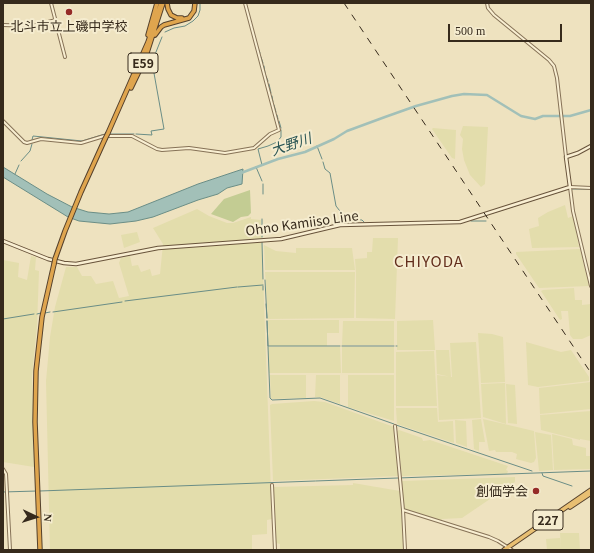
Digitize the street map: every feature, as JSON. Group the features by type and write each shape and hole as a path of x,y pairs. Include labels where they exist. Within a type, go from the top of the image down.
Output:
{"highway":[{"path":"138,67 147,41 157,3"},
{"name":"E59","path":"40,550 35,424 36,369 42,314 55,259 65,231 81,192 138,67 162,3"},
{"name":"E59","path":"114,119 145,59 162,3"},
{"path":"167,3 171,15 181,19 190,14 194,8 194,3"},
{"path":"151,43 161,27 168,23 186,19 192,15 195,8 194,3"},
{"name":"227","path":"508,549 591,492"}],"main road":[{"path":"570,187 566,157 578,154 591,146"},
{"name":"Ohno Kamiiso Line","path":"3,241 54,261 76,264 163,247 281,238 340,225 460,222 570,187"}],"street":[{"path":"51,3 65,57"},
{"path":"3,121 27,143 41,139 81,143 104,136 132,136 162,150 189,148 225,153 254,148 267,136 279,130 245,3"},
{"path":"487,3 488,8 494,15 552,63 556,72 560,98 566,157"},
{"path":"3,25 32,26 56,20"},
{"path":"591,188 570,187 575,218 591,286"},
{"path":"395,426 403,510 405,550"},
{"path":"3,469 6,474 10,550"},
{"path":"272,485 276,550"},
{"path":"403,510 489,537 498,541 508,549"}],"shaded area":[{"path":"463,126 488,127 485,184 481,187 470,175 464,160 462,149 463,139 460,135"},
{"path":"432,129 456,130 455,159 452,158"},
{"path":"565,205 568,218 573,216 579,247 532,248 529,229 539,226 538,218"},
{"path":"197,209 209,216 227,223 233,223 251,217 251,219 261,220 272,519 267,520 267,534 252,535 252,550 50,550 46,381 50,337 55,307 66,267 77,267 82,276 91,276 96,284 113,281 119,298 129,296 119,263 121,258 130,256 132,266 138,265 141,272 150,269 152,276 160,274 163,244 153,228"},
{"path":"137,232 140,242 124,248 121,235"},
{"path":"373,238 398,238 395,319 356,318 355,259 367,258 367,252 372,252"},
{"path":"264,245 276,251 296,253 296,248 352,248 355,270 265,270"},
{"path":"580,249 589,286 539,288 516,254 516,252"},
{"path":"31,256 36,257 35,270 39,271 37,326 32,376 34,467 3,462 3,260 19,263 18,277 27,280"},
{"path":"265,272 355,272 354,318 268,319"},
{"path":"574,288 575,300 582,300 582,305 591,304 591,335 582,339 573,339 570,335 568,311 561,311 562,319 560,320 541,291"},
{"path":"268,320 339,320 339,333 327,333 327,346 269,346"},
{"path":"433,320 435,350 397,350 397,321"},
{"path":"343,321 394,321 394,345 342,345"},
{"path":"478,333 492,334 503,337 505,382 481,383"},
{"path":"476,342 481,418 439,420 437,375 452,377 450,343"},
{"path":"526,342 561,352 571,350 589,377 589,381 538,387 528,385"},
{"path":"268,347 340,347 341,373 269,373"},
{"path":"342,347 394,347 394,373 342,373"},
{"path":"436,350 449,350 451,377 437,374"},
{"path":"434,351 437,406 396,406 396,352"},
{"path":"270,375 306,375 306,398 271,399"},
{"path":"316,375 340,375 340,404 320,397 315,397"},
{"path":"348,375 394,375 394,421 348,407"},
{"path":"591,382 591,409 540,414 539,388"},
{"path":"505,383 506,424 483,417 481,384"},
{"path":"506,384 515,385 517,424 508,423"},
{"path":"314,401 325,402 394,427 399,476 273,481 270,405"},
{"path":"396,408 437,408 438,422 453,421 454,443 397,424"},
{"path":"591,411 591,441 580,440 541,430 540,415"},
{"path":"481,419 485,442 479,442 479,451 474,449 472,420"},
{"path":"483,419 534,431 536,458 534,462 531,463 516,459 517,454 512,452 496,452 495,450 489,451"},
{"path":"455,420 466,421 467,447 456,443"},
{"path":"399,430 422,438 423,441 430,440 508,466 506,470 508,471 507,474 402,476 397,431"},
{"path":"535,432 551,435 553,470 539,471"},
{"path":"552,434 572,439 573,445 586,448 586,456 591,456 591,469 554,470"},
{"path":"515,477 515,482 462,518 442,519 442,522 404,509 402,481"},
{"path":"353,483 400,491 404,550 280,550 280,544 276,543 273,487 353,485"},
{"path":"560,533 579,533 580,550 561,550"},
{"path":"560,538 561,550 547,550 546,539"}],"green space":[{"path":"250,190 251,213 248,216 241,217 233,222 211,214 224,199"}],"water":[{"path":"3,167 47,194 72,207 88,212 109,214 128,212 198,184 243,169 242,184 227,188 218,194 153,217 136,221 110,224 79,221 68,217 3,177"}],"waterway":[{"path":"165,32 174,28 185,26 193,21 198,16 200,3"},
{"path":"136,134 152,135 151,131 164,129 152,62 162,37"},
{"path":"258,48 260,53"},
{"path":"261,57 263,63"},
{"path":"264,66 265,73"},
{"path":"266,76 268,81"},
{"path":"269,84 271,93"},
{"name":"大野川","path":"241,173 278,159 305,152 334,139 347,131 385,117 416,106 452,96 464,94 487,95 521,116 535,119 543,116 570,116 591,110"},
{"path":"272,96 273,102"},
{"path":"274,105 276,112"},
{"path":"277,115 278,119"},
{"path":"279,121 281,128"},
{"path":"262,165 258,149 277,142 281,137 281,130"},
{"path":"32,140 33,136 82,141 105,134"},
{"path":"109,134 134,134"},
{"path":"21,161 30,151 32,144"},
{"path":"317,146 322,159"},
{"path":"323,162 325,169 330,173 336,206 343,215 349,219 362,220 364,222"},
{"path":"15,174 19,165"},
{"path":"256,167 262,181"},
{"path":"263,184 263,194"},
{"path":"493,213 568,189"},
{"path":"572,189 591,189"},
{"path":"262,219 262,237"},
{"path":"471,221 486,221"},
{"path":"262,242 263,279"},
{"path":"265,280 267,318"},
{"path":"238,287 263,285"},
{"path":"125,301 237,287"},
{"path":"53,312 122,302"},
{"path":"266,304 267,318"},
{"path":"45,313 50,312"},
{"path":"37,314 41,313"},
{"path":"3,319 34,314"},
{"path":"267,321 270,398 272,400 320,398 394,424"},
{"path":"267,321 268,346 340,346"},
{"path":"342,346 394,346"},
{"path":"396,425 532,471"},
{"path":"40,491 591,471"},
{"path":"542,473 543,476 572,486"},
{"path":"3,492 37,491"}],"railway":[{"path":"344,3 591,373"}],"place":[{"name":"北斗市立上磯中学校","path":"69,12"},
{"name":"創価学会","path":"536,491"}],"district":[{"name":"CHIYODA","path":"429,261"}]}
